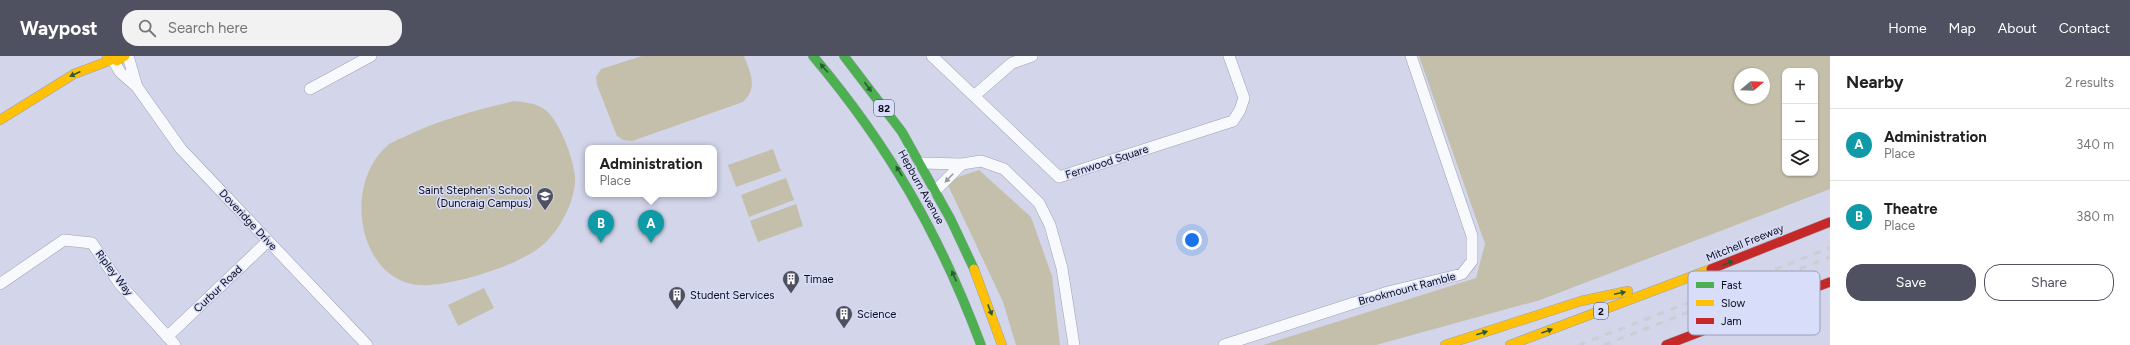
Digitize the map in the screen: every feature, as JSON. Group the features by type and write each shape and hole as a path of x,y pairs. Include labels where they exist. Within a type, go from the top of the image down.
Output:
{"main road":[{"path":"0,120 74,74 110,59 121,60 127,56"},
{"name":"Hepburn Avenue","path":"813,56 837,83 884,147 910,189 950,267 981,345"},
{"name":"Hepburn Avenue","path":"844,56 902,132 920,163 951,220 977,276 1002,345"},
{"path":"62,70 79,62"},
{"name":"Mitchell Freeway","path":"1709,271 1830,222"},
{"path":"1445,345 1581,301 1688,279"},
{"name":"Mitchell Freeway","path":"1510,345 1688,279"},
{"path":"1820,286 1830,282"},
{"path":"1666,345 1692,335"},
{"path":"1686,345 1706,335"}],"street":[{"name":"Doveridge Drive","path":"127,56 137,87"},
{"path":"310,90 372,56"},
{"name":"Fernwood Square","path":"932,56 1059,177 1233,121 1240,110 1244,98 1229,56"},
{"path":"974,96 1012,63 1032,56"},
{"name":"Brookmount Ramble","path":"1224,345 1388,292 1462,274 1472,261 1472,236 1411,56"},
{"name":"Doveridge Drive","path":"110,59 120,72 137,87 181,148 367,345"},
{"path":"920,163 962,164 981,161 1004,170 1039,203 1050,225 1062,268 1074,345"},
{"path":"935,191 962,164"},
{"name":"Ripley Way","path":"0,284 64,240 92,243 119,284 171,341"},
{"name":"Curbur Road","path":"171,341 268,241"}],"shaded area":[{"path":"642,56 744,56 751,75 752,86 748,97 743,102 632,141 623,140 617,136 597,85 596,77 601,69"},
{"path":"1419,56 1830,56 1830,189 1540,300 1376,345 1263,345 1476,278 1485,244"},
{"path":"514,101 537,105 550,114 561,132 570,154 575,175 574,191 569,207 557,229 546,242 523,258 508,265 458,281 430,285 406,282 387,272 373,254 365,233 361,210 364,186 372,164 387,146 430,125"},
{"path":"773,149 781,171 736,187 728,165"},
{"path":"979,170 1031,217 1052,276 1060,345 1016,345 1003,302 946,181"},
{"path":"786,178 794,200 749,217 741,195"},
{"path":"796,204 803,226 758,242 750,221"},
{"path":"484,288 494,308 458,326 448,305"}],"railway":[{"path":"1770,271 1830,248"},
{"path":"1794,271 1830,257"},
{"path":"1579,345 1688,303"},
{"path":"1604,345 1688,312"}],"traffic: fast":[{"path":"813,56 866,124 910,193 948,266 981,345"},
{"path":"844,56 902,132 951,220 974,269"}],"traffic: slow":[{"path":"107,56 117,61 125,56"},
{"path":"0,120 74,74 111,60"},
{"path":"974,269 1002,345"},
{"path":"1706,271 1711,269"},
{"path":"1510,345 1688,278"},
{"path":"1445,345 1581,301 1628,291"}],"traffic: jam":[{"path":"1711,269 1830,222"},
{"path":"1820,286 1830,282"},
{"path":"1666,345 1692,335"}],"place":[{"name":"Saint Stephen's School (Duncraig Campus)","path":"545,211"},
{"name":"Theatre","path":"601,243"},
{"name":"Administration","path":"651,243"},
{"name":"Timae","path":"791,294"},
{"name":"Student Services","path":"677,310"},
{"name":"Science","path":"844,329"}]}
